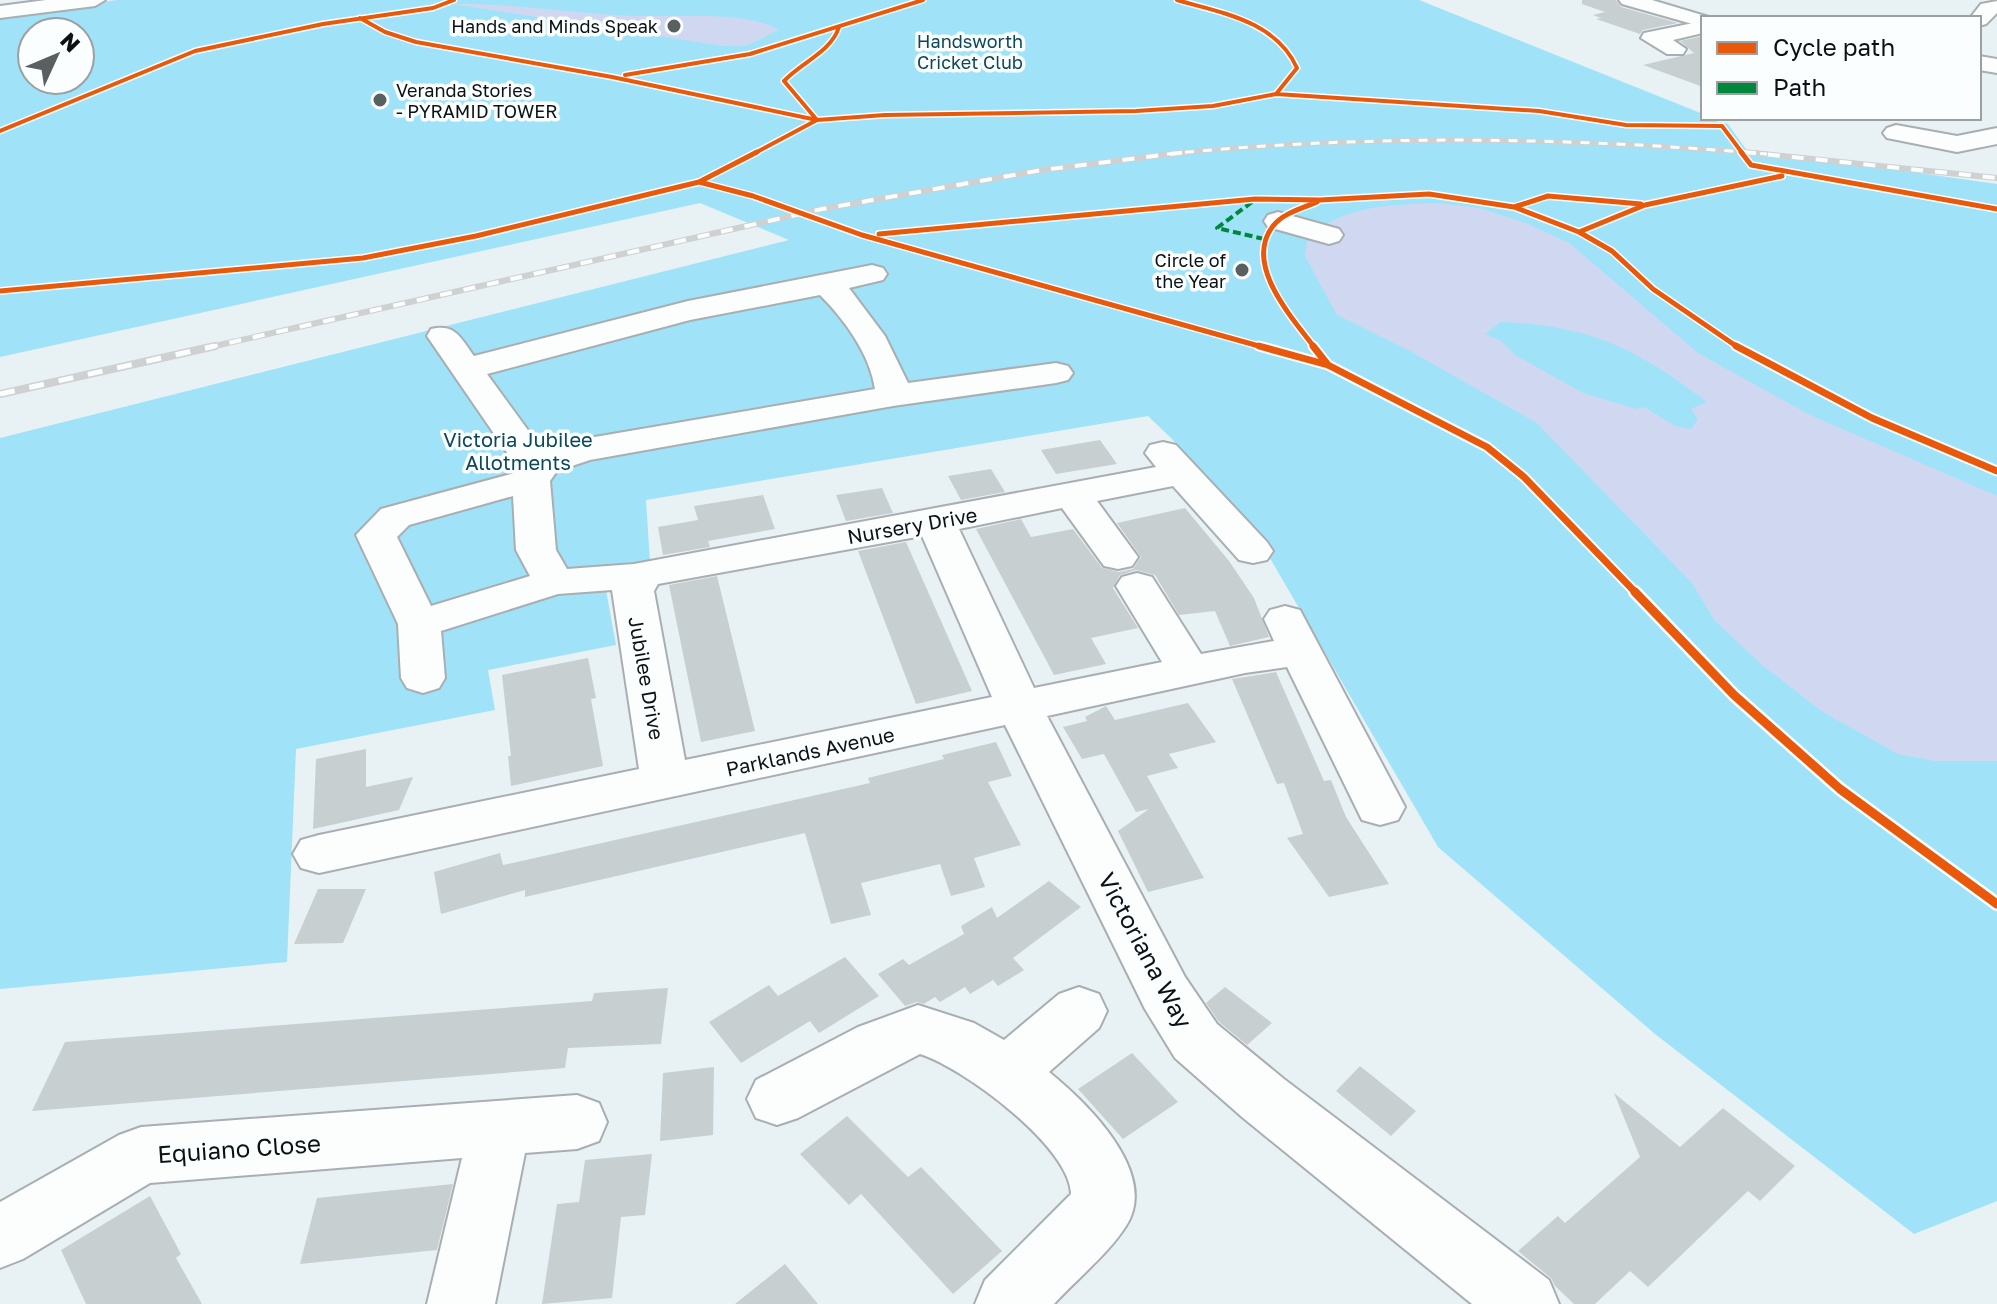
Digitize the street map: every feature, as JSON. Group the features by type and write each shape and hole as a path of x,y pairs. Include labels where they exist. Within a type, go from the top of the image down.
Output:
{"street":[{"path":"3,10 95,0"},
{"path":"1629,0 1701,23"},
{"path":"1981,17 1988,8 1997,7"},
{"path":"1675,49 1652,38 1701,25"},
{"path":"1977,120 1973,121 1997,133"},
{"path":"1949,125 1899,134 1957,144 1997,133"},
{"path":"1278,221 1329,235"},
{"path":"470,374 477,365 688,311 872,274"},
{"path":"827,284 868,334 894,386 893,396"},
{"path":"443,336 538,472 536,550 554,582"},
{"path":"423,678 419,624 376,535 395,517 538,472 583,450 893,396 1056,373"},
{"name":"Nursery Drive","path":"419,624 554,582 641,576 655,570 936,522 1072,495 1172,463 1253,551"},
{"path":"1072,495 1127,572 1190,671"},
{"name":"Victoriana Way","path":"936,522 1019,706 1165,993 1196,1041 1263,1098 1525,1304"},
{"name":"Jubilee Drive","path":"641,576 633,591 665,781"},
{"name":"Parklands Avenue","path":"319,854 1190,671 1294,635 1380,807"},
{"path":"1005,1075 1079,1011"},
{"path":"777,1099 879,1045 918,1029 961,1044 1045,1106 1093,1157 1106,1190 1103,1205 1009,1304"},
{"name":"Equiano Close","path":"0,1237 141,1155 577,1122"},
{"path":"461,1304 500,1128"}],"green space":[{"path":"117,0 1419,0 1701,113 1701,120 1728,124 1750,155 1820,159 1997,184 1997,1201 1914,1234 1655,1034 1438,847 1271,560 1172,439 1148,416 646,500 650,562 602,568 616,645 488,670 495,710 296,749 287,962 0,989 0,438 789,240 700,203 0,357 0,16"}],"shaded area":[{"path":"453,4 632,16 723,17 764,23 779,30 746,46 722,46"},
{"path":"1437,203 1479,208 1526,223 1569,243 1698,353 1810,415 1997,496 1997,761 1934,761 1898,754 1823,712 1762,665 1715,621 1692,583 1537,423 1410,351 1337,315 1305,256 1308,237 1338,218 1353,213 1386,206","holes":["1501,322 1561,328 1611,343 1658,368 1707,402 1691,409 1698,419 1691,429 1675,426 1644,407 1636,409 1583,393 1515,355 1501,341 1485,334"]}],"building":[{"path":"1582,0 1616,0 1621,7 1678,23 1643,30 1640,34 1596,19 1601,18 1593,15 1605,12 1582,4"},
{"path":"1701,36 1701,86 1643,65 1694,53 1680,41"},
{"path":"1100,440 1117,464 1056,474 1041,450"},
{"path":"991,469 1005,492 961,500 948,476"},
{"path":"882,488 893,513 846,521 836,495"},
{"path":"763,495 775,529 708,541 710,547 663,555 658,527 698,520 694,506"},
{"path":"1185,508 1229,561 1254,598 1269,637 1230,646 1215,611 1179,615 1155,575 1136,570 1120,575 1113,588 1138,628 1091,638 1106,664 1054,675 976,529 1021,519 1031,537 1073,529 1102,568 1119,572 1133,569 1141,557 1117,523"},
{"path":"906,542 972,691 916,704 858,551"},
{"path":"717,576 755,731 701,742 669,585"},
{"path":"588,658 596,698 591,699 603,766 511,786 508,756 511,756 502,675"},
{"path":"1276,672 1324,781 1331,780 1346,817 1389,884 1329,897 1287,838 1303,834 1284,783 1277,784 1232,679"},
{"path":"1188,703 1216,742 1169,754 1178,768 1147,776 1204,878 1148,892 1118,831 1149,809 1136,812 1104,754 1082,759 1063,727 1087,721 1085,717 1106,706 1115,720"},
{"path":"996,742 1012,776 988,782 1021,845 974,858 985,887 951,896 940,864 861,883 871,915 831,924 805,833 525,897 525,890 441,914 434,872 500,853 503,865 870,783 868,778"},
{"path":"366,749 366,787 413,777 399,810 313,829 316,759"},
{"path":"1049,881 1081,907 1013,958 1024,970 998,986 993,980 970,994 965,987 940,1002 935,997 924,1004 917,1002 905,1006 878,974 903,959 909,965 964,934 961,926 992,907 997,918"},
{"path":"318,889 366,889 343,943 294,944"},
{"path":"845,957 879,996 819,1033 810,1021 741,1063 709,1022 769,985 778,996"},
{"path":"1225,987 1272,1023 1247,1045 1219,1022 1206,1003"},
{"path":"668,988 661,1044 568,1048 565,1068 32,1111 65,1042 592,1001 594,993"},
{"path":"1132,1053 1178,1102 1123,1139 1078,1089"},
{"path":"1360,1066 1416,1111 1391,1136 1336,1091"},
{"path":"714,1067 713,1135 660,1141 663,1073"},
{"path":"1614,1093 1680,1147 1723,1108 1795,1166 1760,1201 1748,1191 1648,1287 1630,1271 1595,1304 1574,1304 1551,1278 1518,1251 1558,1216 1565,1223 1640,1157"},
{"path":"847,1116 908,1177 921,1167 1002,1251 953,1294 861,1194 849,1205 800,1154"},
{"path":"652,1154 645,1215 621,1217 612,1298 542,1304 557,1204 579,1202 585,1160"},
{"path":"453,1184 437,1250 300,1264 317,1198"},
{"path":"150,1196 181,1254 176,1258 202,1304 86,1304 61,1250"},
{"path":"785,1264 818,1304 735,1304"}],"railway":[{"path":"1178,153 1317,143 1467,140 1617,144 1751,153"},
{"path":"1178,153 1187,152"},
{"path":"1744,152 1751,153"},
{"path":"206,348 822,209 1042,170 1178,153"},
{"path":"1167,154 1178,153"},
{"path":"1751,153 1767,154"},
{"path":"1751,153 1997,178"},
{"path":"0,394 215,346"}],"marked path":[{"path":"1252,202 1217,228 1264,239"}],"cycle path":[{"path":"0,131 195,51 323,24 433,8 454,0"},
{"path":"625,75 750,54 923,0"},
{"path":"1177,0 1248,22 1279,40 1297,68 1276,94"},
{"path":"360,18 385,32 416,42 612,77 817,120 784,81 795,69 834,42 839,27"},
{"path":"0,291 363,258 476,236 699,182 817,120 885,115 1136,111 1213,106 1276,94 1539,111 1626,125 1722,126 1751,165 1997,209"},
{"path":"1579,232 1645,205 1782,176"},
{"path":"699,182 753,196 862,235 1328,365 1487,447 1524,477 1734,695 1840,789 1997,904"},
{"path":"879,234 1255,199 1320,200 1429,194 1514,207 1579,232 1612,251 1653,289 1711,331 1779,371 1872,418 1997,471"},
{"path":"1514,207 1548,196 1641,204"},
{"path":"1317,202 1288,215 1273,226 1265,241 1264,259 1279,297 1328,365"}],"place":[{"name":"Hands and Minds Speak","path":"674,26"},
{"name":"Veranda Stories - PYRAMID TOWER","path":"380,100"},
{"name":"Circle of the Year","path":"1242,270"}],"park label":[{"name":"Handsworth Cricket Club","path":"970,51"},
{"name":"Victoria Jubilee Allotments","path":"518,450"}]}
